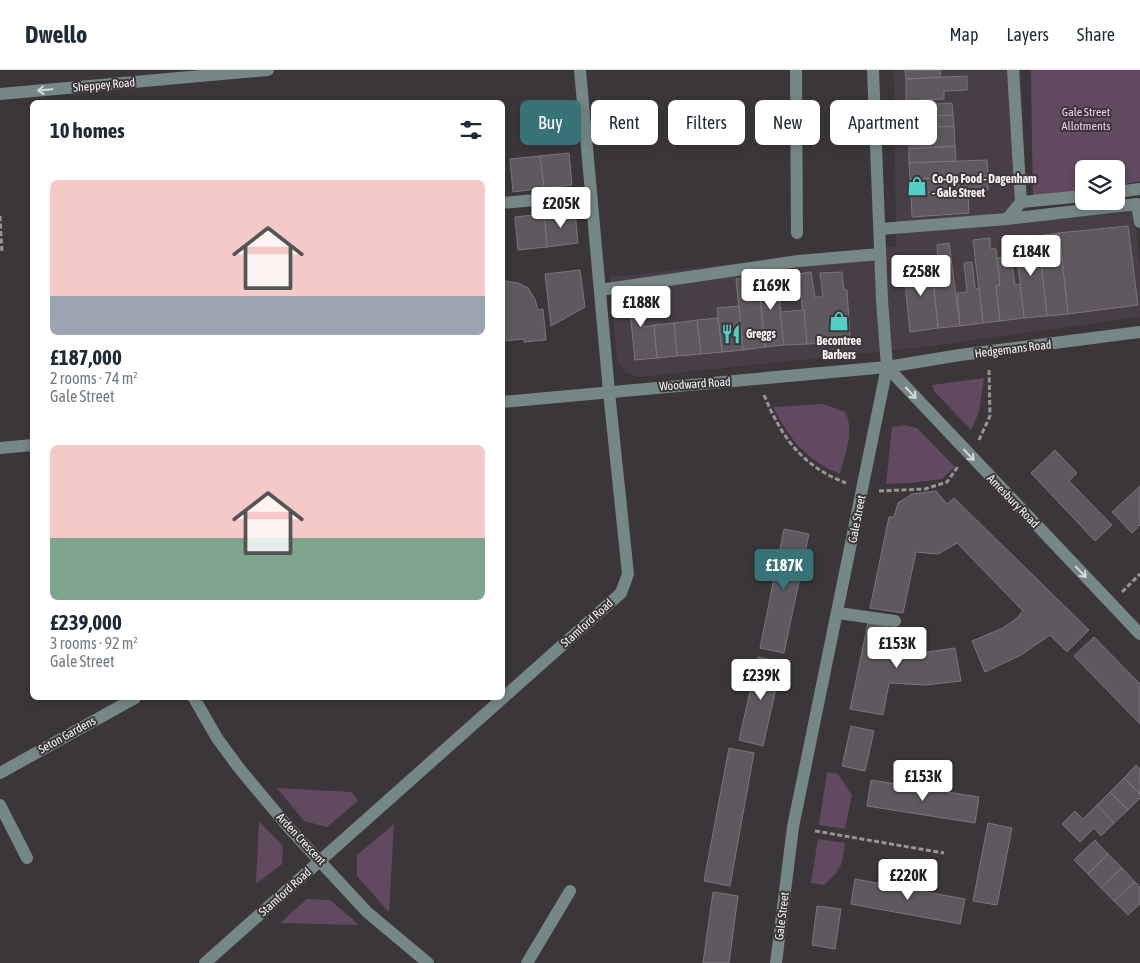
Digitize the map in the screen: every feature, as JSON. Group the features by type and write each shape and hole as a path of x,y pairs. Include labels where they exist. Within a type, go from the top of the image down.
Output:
{"street":[{"name":"Sheppey Road","path":"0,94 268,70"},
{"name":"Stamford Road","path":"505,695 620,593 628,574 609,392 580,70"},
{"path":"796,70 797,234"},
{"name":"Gale Street","path":"776,963 793,827 887,367 880,254 874,70"},
{"path":"1007,219 1021,202 1013,70"},
{"path":"1125,191 1140,189"},
{"path":"505,204 591,196"},
{"path":"1021,202 1075,197"},
{"path":"880,229 1007,219 1137,204 1140,222"},
{"path":"600,290 798,261 880,254"},
{"name":"Hedgemans Road","path":"887,367 1140,332"},
{"name":"Woodward Road","path":"505,402 762,380 887,367"},
{"name":"Amesbury Road","path":"887,367 1140,634"},
{"path":"0,448 30,445"},
{"path":"838,613 895,621"},
{"name":"Seton Gardens","path":"0,772 131,700"},
{"name":"Arden Crescent","path":"195,700 217,738 239,768 289,828 367,912 428,963"},
{"name":"Stamford Road","path":"205,963 500,700"},
{"path":"0,804 27,858"},
{"path":"527,963 570,890"}],"path":[{"path":"0,216 2,253"},
{"path":"975,444 981,438 990,416 989,371 986,352"},
{"path":"762,380 763,392 768,406 778,425 801,457 820,472 846,483"},
{"path":"879,491 925,489 947,482 960,465"},
{"path":"1122,592 1140,574"},
{"path":"815,831 944,853"}],"shaded area":[{"path":"894,70 1021,70 1026,218 1134,208 1140,267 1140,317 924,347 639,377 626,373 617,362 610,277 896,246 895,145 937,145 937,100 894,100"}],"green space":[{"name":"Gale Street Allotments","path":"1031,70 1140,70 1140,181 1125,184 1125,160 1075,160 1075,197 1033,207"},
{"path":"984,378 979,412 971,430 934,391 932,385"},
{"path":"823,404 845,412 848,419 848,443 840,474 818,462 800,448 773,407"},
{"path":"905,425 917,428 955,467 942,479 886,484 892,427"},
{"path":"827,772 838,774 852,795 845,829 819,825"},
{"path":"277,788 352,792 358,801 327,827 304,821"},
{"path":"259,821 283,846 282,864 256,884"},
{"path":"394,824 389,912 357,876 357,855"},
{"path":"818,839 845,843 840,867 824,885 811,883"},
{"path":"307,899 330,900 359,925 280,923"}],"building":[{"path":"905,70 940,70 941,77 906,79"},
{"path":"967,76 967,90 944,91 944,99 906,100 906,79"},
{"path":"952,103 953,115 937,116 937,104"},
{"path":"953,115 954,126 937,127 937,116"},
{"path":"954,126 955,146 909,149 909,145 937,145 937,127"},
{"path":"955,146 956,161 909,163 909,149"},
{"path":"569,153 572,185 544,188 540,156"},
{"path":"540,156 544,188 513,192 510,159"},
{"path":"987,160 988,176 910,179 909,163"},
{"path":"988,176 988,190 911,193 910,179"},
{"path":"968,191 969,213 912,217 911,193"},
{"path":"575,212 578,243 547,247 544,214"},
{"path":"544,214 547,247 518,250 515,217"},
{"path":"1128,226 1138,305 1068,314 1059,233"},
{"path":"1059,233 1068,314 1047,316 1038,236"},
{"path":"1038,236 1047,316 1024,318 1015,239"},
{"path":"990,238 990,248 996,249 1000,285 996,286 1000,321 983,323 973,240"},
{"path":"949,243 960,326 938,328 931,260 938,259 937,245"},
{"path":"1011,257 1015,285 1020,284 1024,318 1000,321 996,286 1000,285 997,258"},
{"path":"931,260 938,328 910,332 906,293 906,264"},
{"path":"972,262 975,288 979,289 983,323 960,326 957,293 967,292 964,263"},
{"path":"580,270 585,307 551,326 545,274"},
{"path":"811,272 815,297 823,297 820,273 842,272 844,290 847,290 850,337 847,342 807,344 798,274"},
{"path":"777,275 784,345 765,347 758,277"},
{"path":"758,277 765,347 743,350 736,279"},
{"path":"505,281 518,283 528,288 535,299 538,310 543,309 546,340 524,342 524,339 505,341"},
{"path":"644,290 647,314 643,315 644,327 654,325 657,358 635,360 628,292"},
{"name":"Greggs","path":"739,306 743,350 722,352 717,308"},
{"path":"804,310 807,344 784,345 780,312"},
{"path":"718,318 722,352 701,354 697,320"},
{"path":"697,320 701,354 677,356 674,323"},
{"path":"674,323 677,356 657,358 654,325"},
{"path":"1055,450 1077,473 1069,481 1112,525 1095,541 1031,473"},
{"path":"1140,486 1140,525 1132,533 1112,512"},
{"path":"936,491 947,504 954,498 1089,630 1067,652 1050,635 1021,655 985,672 972,641 1003,628 1023,611 957,543 938,554 916,552 903,613 870,608 889,517 894,517 898,503 912,494"},
{"path":"784,529 809,534 784,653 760,648"},
{"path":"868,623 899,629 895,650 928,652 955,648 961,681 925,685 889,683 883,715 850,709"},
{"path":"1094,637 1140,684 1140,724 1074,656"},
{"path":"758,657 782,662 763,746 739,740"},
{"path":"851,726 874,731 865,771 842,766"},
{"path":"729,748 754,753 730,886 704,881"},
{"path":"1136,765 1140,769 1140,794 1124,778"},
{"path":"1124,778 1140,794 1140,798 1128,810 1110,792"},
{"path":"871,780 979,797 975,823 867,806"},
{"path":"1110,792 1128,810 1114,823 1097,805"},
{"path":"1097,805 1114,823 1101,836 1094,828 1080,842 1062,824 1075,811 1083,819"},
{"path":"988,823 1012,828 997,905 973,901"},
{"path":"1095,840 1108,854 1088,874 1074,860"},
{"path":"1108,854 1122,868 1101,888 1088,874"},
{"path":"1122,868 1135,882 1114,901 1101,888"},
{"path":"855,879 965,899 960,924 851,904"},
{"path":"1135,882 1140,887 1140,904 1128,915 1114,901"},
{"path":"713,892 738,896 729,963 703,963"},
{"path":"817,906 841,909 835,949 812,945"}],"place":[{"name":"Co-Op Food - Dagenham - Gale Street","path":"917,186"},
{"name":"Becontree Barbers","path":"839,321"},
{"name":"Greggs","path":"731,334"}]}
